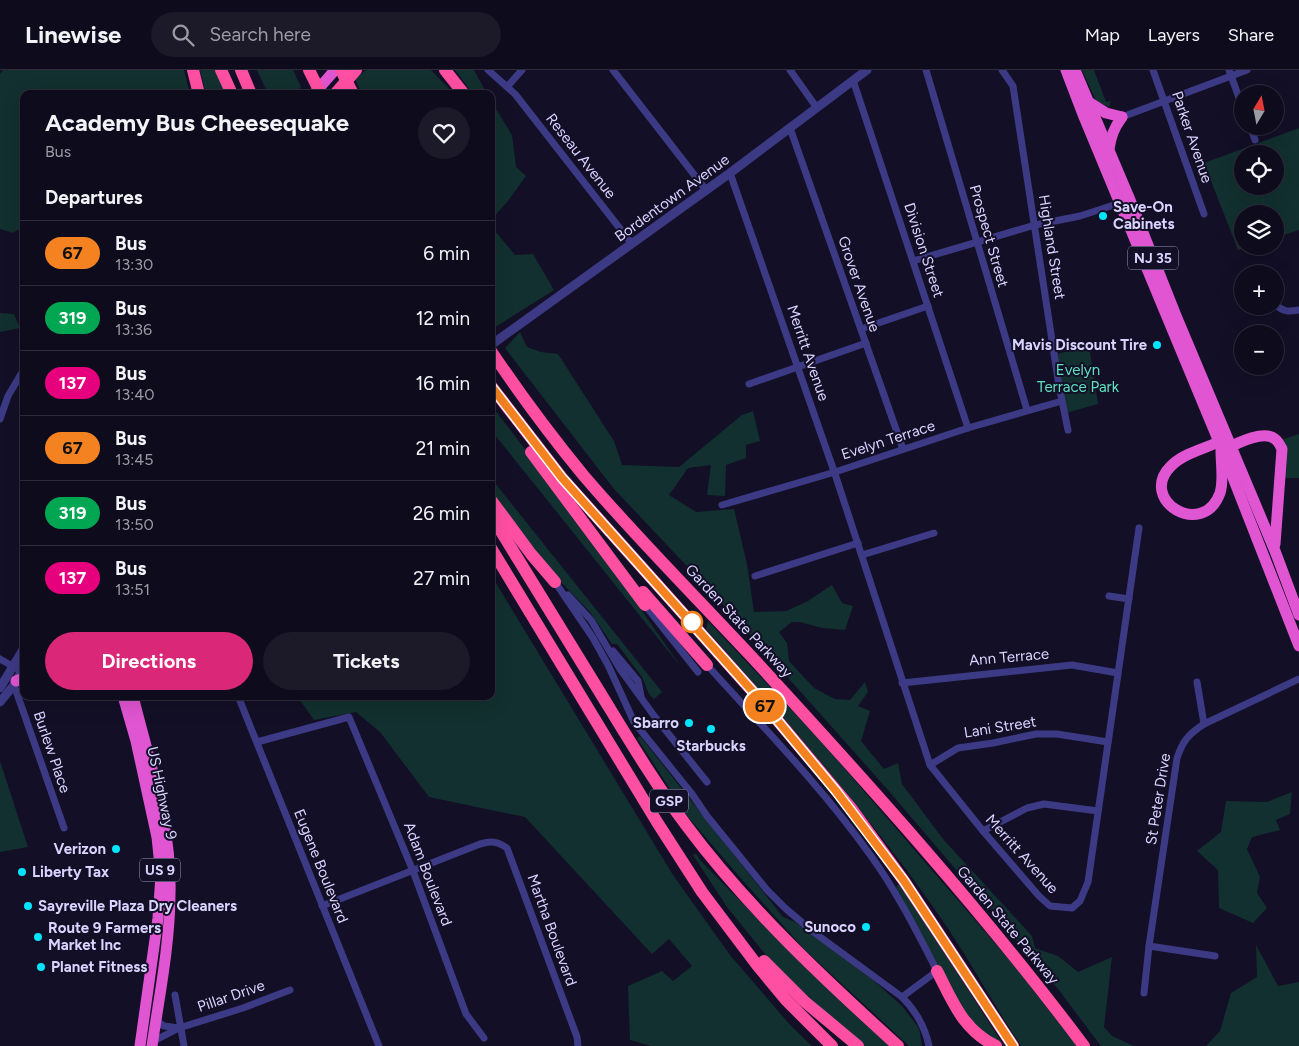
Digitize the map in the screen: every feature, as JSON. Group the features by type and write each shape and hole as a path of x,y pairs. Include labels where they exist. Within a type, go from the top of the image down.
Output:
{"highway":[{"path":"193,70 198,90"},
{"path":"221,70 230,90"},
{"path":"241,70 249,90"},
{"path":"309,70 319,90"},
{"path":"317,90 334,70 342,90"},
{"path":"341,70 351,90"},
{"path":"330,90 348,70"},
{"path":"338,90 356,70"},
{"path":"445,70 461,90"},
{"path":"1058,70 1070,97 1084,117"},
{"name":"NJ 35","path":"1066,70 1120,203 1224,444 1275,551 1299,616"},
{"name":"NJ 35","path":"1075,70 1130,200 1176,318 1299,646"},
{"path":"1088,101 1106,113 1122,117 1114,126 1109,151"},
{"name":"Garden State Parkway","path":"495,357 550,434 593,487 790,699 890,812 990,928 1084,1046"},
{"path":"495,392 562,478 763,703 836,791 904,881 1012,1044"},
{"path":"495,395 509,422 614,566 645,605"},
{"path":"1224,444 1220,491 1216,501 1210,508 1196,514 1178,512 1169,505 1163,494 1162,481 1170,467 1177,461 1224,444 1260,435 1276,439 1282,449 1275,529 1275,551"},
{"path":"495,505 531,554 555,582"},
{"name":"GSP","path":"495,522 635,750 686,826 760,912 822,976 898,1046"},
{"path":"596,540 702,668"},
{"name":"GSP","path":"495,555 702,892 786,1000 832,1046"},
{"name":"US Highway 9","path":"124,700 136,741 157,837 161,876 158,918 140,1046"},
{"name":"US Highway 9","path":"134,700 158,791 169,863 168,931 152,1044"},
{"path":"658,822 682,850 718,903 761,958 804,1001 858,1046"},
{"path":"937,972 966,1023 980,1036 996,1046"}],"street":[{"name":"Reseau Avenue","path":"488,70 526,107 632,244"},
{"path":"507,87 522,70"},
{"path":"614,70 706,190"},
{"path":"790,70 817,108"},
{"name":"Bordentown Avenue","path":"495,342 730,173 867,70"},
{"name":"Prospect Street","path":"926,70 1027,410"},
{"name":"Highland Street","path":"1002,70 1013,86 1068,430"},
{"name":"Parker Avenue","path":"1153,70 1204,214"},
{"path":"1122,117 1230,73 1247,70"},
{"path":"1230,73 1234,85"},
{"name":"Division Street","path":"853,80 968,428"},
{"name":"Grover Avenue","path":"790,128 903,449"},
{"path":"1253,135 1255,140"},
{"name":"Merritt Avenue","path":"730,173 835,472 930,765 1026,883 1050,906 1072,908 1080,901 1088,882 1139,528"},
{"path":"913,261 1035,225 1080,216 1120,203"},
{"path":"860,329 928,306"},
{"path":"1284,311 1299,310"},
{"path":"749,384 866,344"},
{"path":"0,419 8,396 20,376"},
{"name":"Evelyn Terrace","path":"722,504 835,472 968,428 1062,401"},
{"path":"862,555 934,533"},
{"path":"755,576 858,543"},
{"path":"555,582 586,613 606,644 638,681 640,696 707,782"},
{"path":"555,582 593,638 634,722 692,794 707,816 767,890 785,908 812,931 902,998 920,1021 929,1046"},
{"path":"1109,596 1129,599"},
{"path":"645,605 702,668 775,738 871,854 903,905 937,972 902,998"},
{"path":"0,659 19,674"},
{"name":"Ann Terrace","path":"902,682 1072,665 1118,673"},
{"path":"0,688 19,674"},
{"path":"0,702 19,674"},
{"name":"St Peter Drive","path":"1144,993 1149,946 1177,758 1182,743 1204,724 1299,679"},
{"path":"1197,682 1204,724"},
{"name":"Burlew Place","path":"27,700 64,828"},
{"name":"Eugene Boulevard","path":"240,700 379,1046"},
{"name":"Adam Boulevard","path":"257,742 349,717 413,871 466,1014 484,1038"},
{"name":"Lani Street","path":"930,765 958,748 1036,734 1057,734 1108,742"},
{"path":"983,831 1027,808 1044,804 1098,811"},
{"name":"Martha Boulevard","path":"413,871 491,841 499,842 507,848 575,1030 578,1046"},
{"path":"322,906 413,871"},
{"path":"1149,946 1215,956"},
{"name":"Pillar Drive","path":"152,1044 180,1028 243,1008 290,990"},
{"path":"175,995 184,1046"},
{"path":"156,1020 164,1026 180,1028"}],"green space":[{"path":"3,70 184,70 189,90 20,90 20,231 17,230 13,233 0,229 0,74"},
{"path":"200,70 215,70 224,90 205,90"},
{"path":"257,70 293,70 301,87 298,90 266,90"},
{"path":"366,70 431,70 450,90 360,90 355,79"},
{"path":"455,70 474,70 485,90 470,90"},
{"path":"1082,70 1094,70 1106,102 1111,101 1109,107 1096,101"},
{"path":"495,107 512,135 516,167 526,176 495,216"},
{"path":"1299,128 1299,230 1284,235 1284,205 1234,205 1234,240 1204,163 1234,152 1234,195 1284,195 1284,145 1253,145"},
{"path":"495,231 515,255 533,254 554,290 495,327"},
{"path":"0,313 14,314 20,328 0,332"},
{"path":"520,332 527,347 541,352 558,354 614,441 622,465 679,467 742,415 753,411 760,441 746,445 746,458 726,465 725,496 707,495 711,465 688,468 669,495 696,512 734,509 747,564 754,612 786,611 808,601 832,585 842,603 853,606 845,630 792,622 779,632 787,643 789,661 814,688 835,699 850,700 865,682 868,692 858,706 870,711 861,741 884,769 898,763 902,784 943,839 1032,936 1035,948 1058,956 1078,972 1112,957 1104,1027 1112,1036 1134,1046 1101,1046 1058,989 888,790 717,598 614,489 505,348"},
{"name":"Evelyn Terrace Park","path":"1089,346 1098,404 1066,413 1057,354"},
{"path":"495,410 574,513 681,667 495,435"},
{"path":"1299,434 1299,478 1281,478 1278,441"},
{"path":"495,483 662,692 654,699 649,694 642,677 617,644 612,644 590,612 559,580 495,497"},
{"path":"495,582 673,875 730,955 791,1026 812,1046 651,1046 630,1040 628,986 662,971 673,981 692,966 669,939 652,954 525,817 429,797 380,732 356,712 314,720 300,700 495,700"},
{"path":"708,621 819,739 1012,963 1077,1046 1021,1046 957,942 891,849 831,774 706,629"},
{"path":"640,736 783,917 795,922 873,980 902,1006 919,1028 922,1046 909,1046 804,949 688,817 637,738"},
{"path":"0,761 28,847 0,852"},
{"path":"1292,792 1290,814 1276,820 1280,830 1252,837 1247,849 1260,877 1257,893 1267,908 1253,923 1219,908 1218,870 1197,851 1221,832 1226,801 1267,802"},
{"path":"696,854 811,973 891,1046 862,1046 773,964 727,907 693,855"},
{"path":"900,883 1004,1046 995,1043 974,1028 931,954 896,887"},
{"path":"1256,945 1278,986 1299,982 1299,1046 1206,1046 1220,1031 1231,993 1257,977"}],"bus line":[{"name":"67","path":"495,391 562,478 763,703 864,826 904,881 1013,1046"}],"place":[{"name":"Save-On Cabinets","path":"1103,216"},
{"name":"Mavis Discount Tire","path":"1157,345"},
{"name":"Sbarro","path":"689,723"},
{"name":"Starbucks","path":"711,729"},
{"name":"Verizon","path":"116,849"},
{"name":"Liberty Tax","path":"22,872"},
{"name":"Sayreville Plaza Dry Cleaners","path":"28,906"},
{"name":"Sunoco","path":"866,927"},
{"name":"Route 9 Farmers Market Inc","path":"38,937"},
{"name":"Planet Fitness","path":"41,967"}]}
